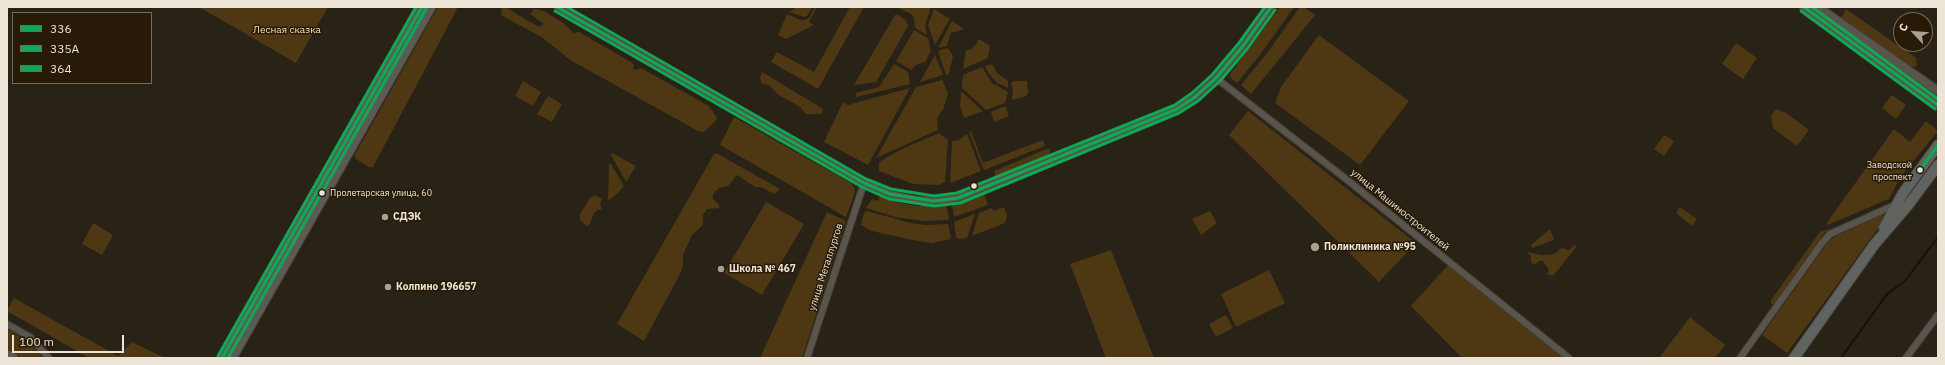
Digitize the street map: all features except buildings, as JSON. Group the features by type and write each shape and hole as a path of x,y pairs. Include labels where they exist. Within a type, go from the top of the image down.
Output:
{"main road":[{"path":"222,358 422,7"},
{"path":"232,358 431,7"},
{"path":"1874,245 1896,204 1938,145"},
{"path":"1794,358 1874,245 1914,199 1938,165"},
{"path":"7,355 13,358"}],"street":[{"path":"557,7 864,183 890,194 914,199 949,200 958,198 1176,109 1195,97 1216,78 1271,7"},
{"path":"1804,7 1938,105"},
{"path":"1818,7 1938,91"},
{"name":"улица Машиностроителей","path":"1216,78 1346,179 1569,358"},
{"name":"улица Металлургов","path":"807,358 864,183"},
{"path":"1740,358 1830,234 1896,204"},
{"path":"1906,358 1938,315"},
{"path":"7,324 30,336 49,358"}],"green space":[{"name":"Лесная сказка","path":"199,7 328,7 296,63"},
{"path":"438,7 456,7 457,9 373,167 369,167 356,159 354,156"},
{"path":"505,7 537,26 543,26 543,23 530,14 534,9 544,11 566,25 573,33 579,32 631,62 634,65 633,69 636,70 641,68 709,106 717,118 715,122 704,132 698,131 570,60 543,38 501,15 502,8"},
{"path":"797,7 812,7 807,16 804,17 789,12"},
{"path":"815,7 817,7 809,22 814,25 786,39 778,35 787,14 800,20 805,20 809,18"},
{"path":"850,7 864,7 818,89 771,62 777,52 814,72"},
{"path":"931,7 925,25 927,35 915,28 914,18 911,14 899,8"},
{"path":"1280,7 1294,7 1260,55 1237,83 1231,78 1230,74"},
{"path":"1300,7 1304,7 1315,15 1251,94 1241,85 1267,53"},
{"path":"934,9 950,19 935,45 928,25"},
{"path":"1846,9 1893,42 1893,52 1907,52 1916,58 1917,67 1908,66 1841,18"},
{"path":"895,15 898,15 906,20 908,26 876,82 854,85"},
{"path":"952,21 964,29 951,33 947,46 938,48"},
{"path":"914,30 928,38 931,51 925,62 917,64 911,70 896,61"},
{"path":"1319,35 1409,101 1360,165 1275,103 1281,87"},
{"path":"978,40 981,40 990,46 988,58 963,69 966,50 972,49"},
{"path":"1736,43 1757,58 1743,79 1722,64"},
{"path":"948,48 953,56 949,74 946,75 938,51"},
{"path":"935,55 943,75 920,82"},
{"path":"894,64 908,72 910,84 856,97 856,93 879,87"},
{"path":"992,64 997,73 1008,81 1008,88 997,83 988,72 985,66"},
{"path":"982,67 992,83 1008,92 1005,103 986,110 962,88 963,75"},
{"path":"762,72 823,109 822,114 806,114 800,107 777,94 769,85 762,84 760,78"},
{"path":"942,80 948,93 943,110 937,118 938,130 876,158 916,87"},
{"path":"523,81 541,92 533,106 515,96"},
{"path":"1014,81 1027,81 1028,93 1026,96 1012,100 1013,90 1011,83"},
{"path":"910,88 868,165 824,142 843,102 848,105"},
{"path":"961,91 983,111 964,118 960,106"},
{"path":"1892,95 1906,105 1896,119 1882,108"},
{"path":"548,96 562,104 552,122 537,114"},
{"path":"1005,106 1009,116 994,122 991,112"},
{"path":"1776,109 1786,113 1809,130 1797,146 1773,128 1771,116"},
{"path":"1248,111 1416,243 1379,282 1229,135"},
{"path":"734,117 851,183 855,189 846,217 720,145"},
{"path":"1926,121 1938,131 1901,176 1889,199 1827,225 1826,224 1894,129 1910,142"},
{"path":"971,131 983,163 1043,140 1045,146 984,170 969,132"},
{"path":"939,133 948,140 945,182 939,185 913,184 879,171 879,162 900,150"},
{"path":"967,134 981,171 950,183 952,141 959,140"},
{"path":"1664,135 1674,141 1664,156 1654,149"},
{"path":"1049,148 1050,152 1048,156 996,177 994,171"},
{"path":"612,153 636,166 626,182 611,155"},
{"path":"714,154 718,154 780,189 774,194 761,187 755,187 737,175 728,186 719,188 713,194 713,199 719,205 719,208 707,209 703,215 703,225 692,235 683,255 683,266 679,276 644,341 617,324"},
{"path":"609,164 611,164 624,186 608,201"},
{"path":"984,193 988,205 954,217 952,205"},
{"path":"595,195 602,199 600,205 602,209 594,213 590,224 587,226 580,220 580,214 590,198"},
{"path":"880,196 895,202 915,206 947,206 949,220 923,221 895,217 866,208 872,199 878,201"},
{"path":"766,202 804,224 762,295 724,273"},
{"path":"1004,207 1007,215 1005,223 972,236 979,213 992,208 994,211"},
{"path":"1680,207 1697,219 1692,226 1676,213"},
{"path":"867,211 911,223 925,225 948,224 951,239 932,243 872,231 861,225 864,213"},
{"path":"1210,211 1217,223 1201,235 1192,219"},
{"path":"827,212 846,221 802,358 760,358"},
{"path":"975,214 967,238 959,239 956,237 954,222"},
{"path":"1882,215 1885,216 1885,219 1787,353 1762,335 1828,242 1836,236"},
{"path":"93,223 113,235 102,255 82,244"},
{"path":"1550,229 1554,240 1532,248 1531,245"},
{"path":"1830,229 1824,233 1774,304 1771,304 1771,300 1820,232"},
{"path":"1574,245 1577,246 1553,276 1547,274 1549,270 1543,261 1539,261 1534,265 1531,262 1531,256 1527,252 1542,255 1554,254 1562,248 1569,250"},
{"path":"1111,250 1154,358 1106,358 1070,264"},
{"path":"1448,265 1563,358 1462,358 1411,306"},
{"path":"1269,270 1285,303 1236,327 1221,294"},
{"path":"14,298 118,356 132,342 165,358 89,358 7,311"},
{"path":"1226,315 1233,328 1216,337 1209,324"},
{"path":"1690,317 1725,345 1715,358 1659,358"},
{"path":"7,329 29,343 43,358 22,358 7,349"}],"waterway":[{"path":"1841,358 1887,294 1905,281 1938,237"}],"transit line":[{"name":"364","path":"218,356 416,7"},
{"name":"336","path":"222,358 422,7"},
{"name":"336","path":"557,7 864,183 890,194 934,201 958,198 1177,109 1195,97 1216,78 1243,46 1271,7"},
{"name":"364","path":"567,7 866,179 891,189 934,196 957,193 1175,105 1192,93 1212,75 1239,43 1265,7"},
{"name":"336","path":"1804,7 1938,105"},
{"name":"364","path":"1812,7 1938,99"},
{"name":"335А","path":"228,358 426,9"},
{"name":"335А","path":"555,11 862,187 889,199 934,206 960,203 1179,113 1198,101 1220,81 1247,49 1275,10"},
{"name":"335А","path":"1801,11 1935,109"},
{"name":"336","path":"1920,170 1938,145"}],"place":[{"name":"Заводской проспект","path":"1920,170"},
{"name":"Пролетарская улица, 60","path":"322,193"},
{"name":"СДЭК","path":"385,217"},
{"name":"Поликлиника №95","path":"1315,247"},
{"name":"Школа № 467","path":"721,269"},
{"name":"Колпино 196657","path":"388,287"}]}
